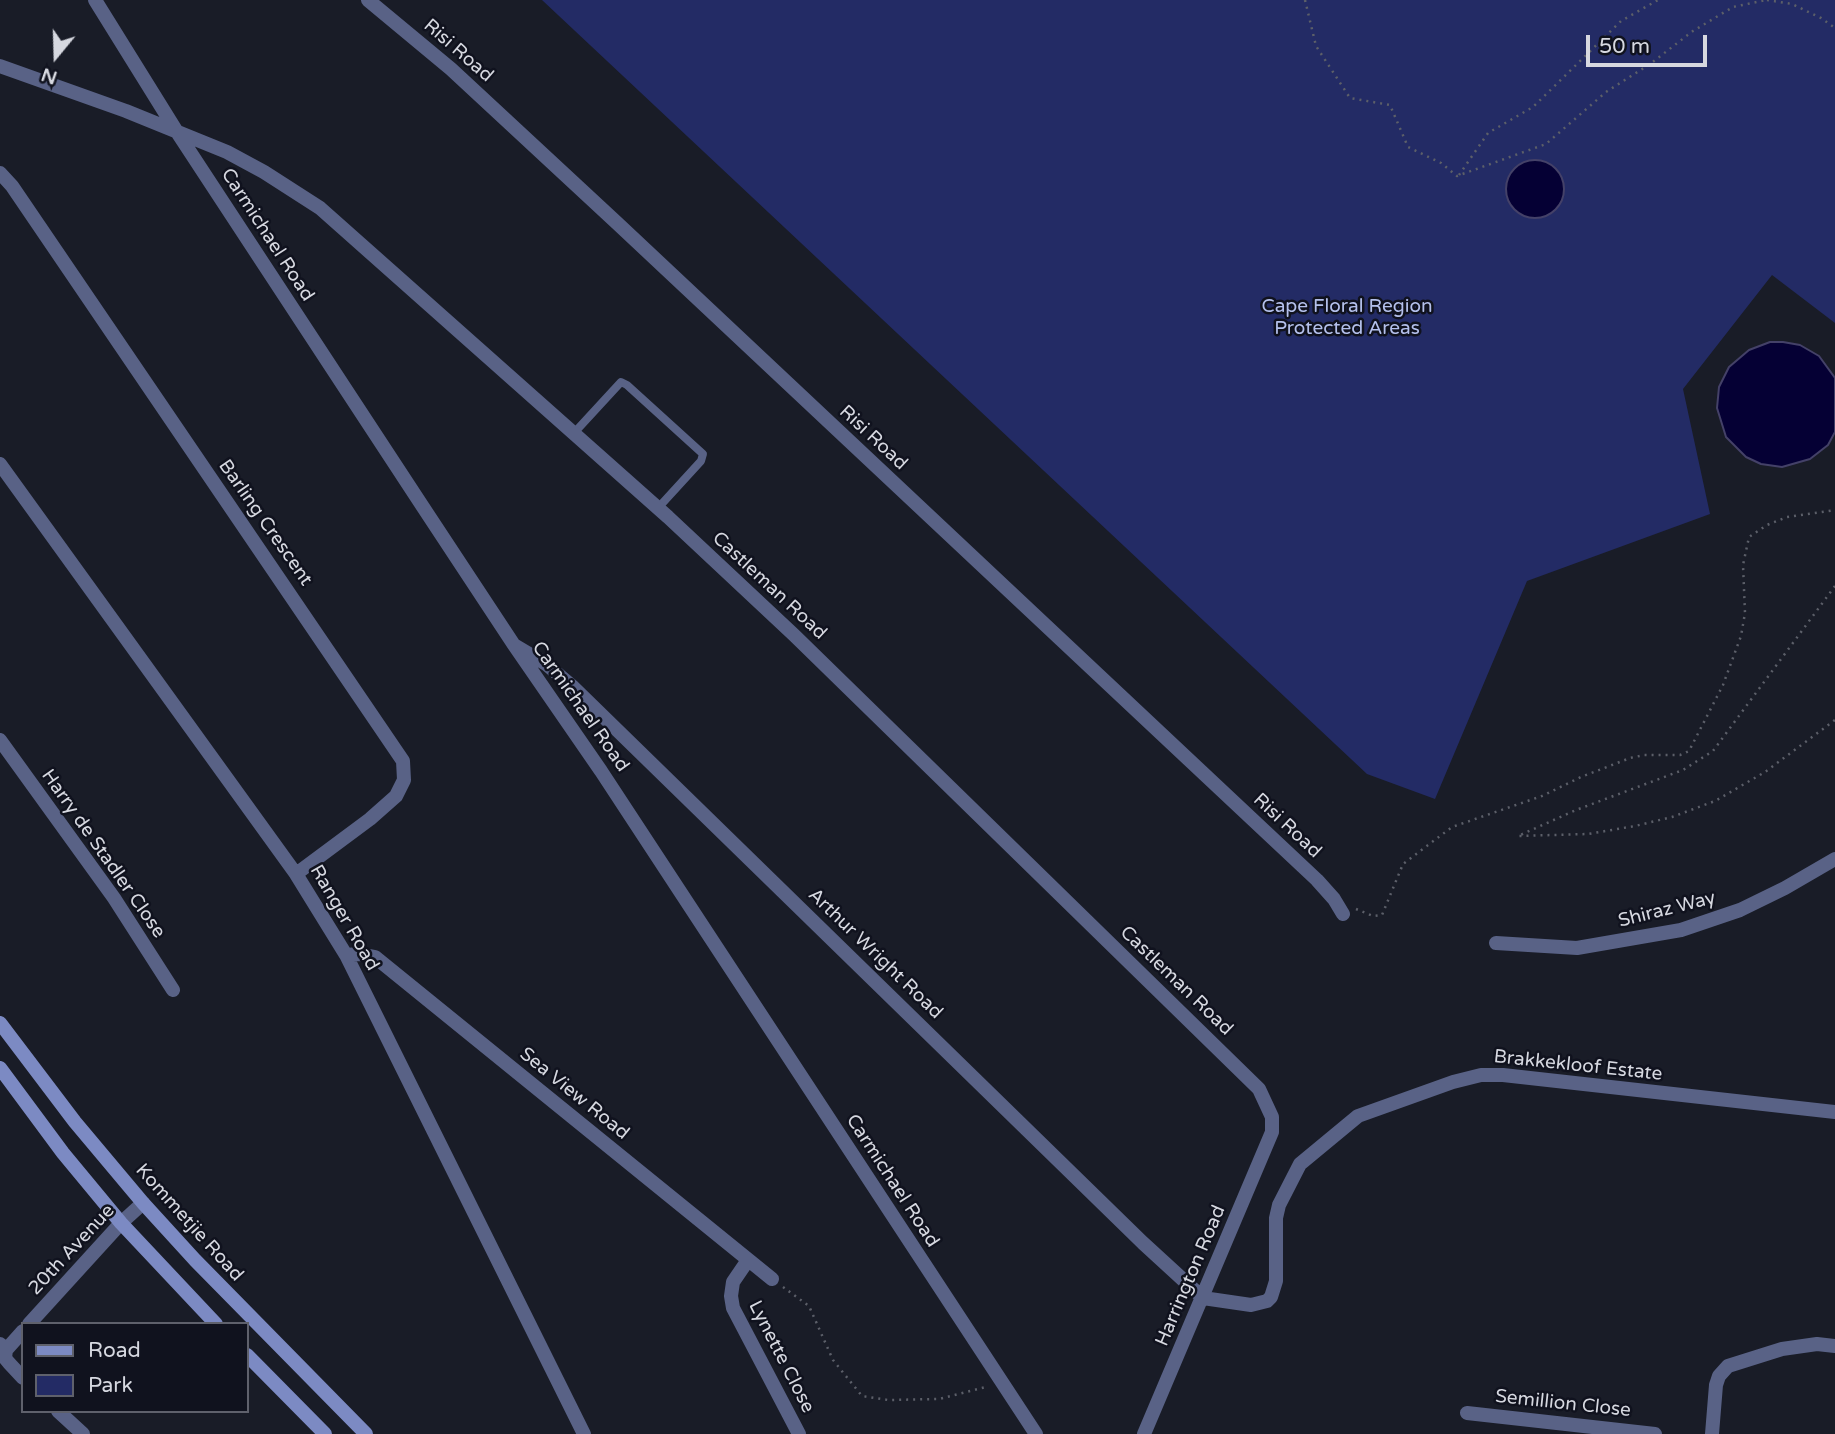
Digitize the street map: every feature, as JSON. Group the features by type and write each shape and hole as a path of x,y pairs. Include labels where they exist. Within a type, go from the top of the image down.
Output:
{"main road":[{"name":"Kommetjie Road","path":"0,1023 75,1122 143,1203 243,1310 366,1434"},
{"path":"0,1068 63,1153 121,1223 214,1322"},
{"path":"248,1355 325,1434"}],"street":[{"name":"Carmichael Road","path":"95,0 177,132 1036,1434"},
{"name":"Risi Road","path":"368,0 451,69 617,223 1268,834 1334,899 1343,914"},
{"name":"Castleman Road","path":"0,66 177,132 245,161 320,208 658,508 803,644 1236,1065 1264,1097 1272,1117 1272,1132"},
{"name":"Barling Crescent","path":"0,173 12,186 403,761 404,780 396,796 370,820 296,874"},
{"name":"Ranger Road","path":"0,464 296,874 346,955 584,1434"},
{"name":"Arthur Wright Road","path":"514,645 546,664 572,687 1203,1298"},
{"name":"Harry de Stadler Close","path":"0,740 114,898 173,990"},
{"name":"Shiraz Way","path":"1496,943 1577,948 1602,946 1681,930 1740,910 1835,859"},
{"name":"Sea View Road","path":"346,955 375,957 772,1279"},
{"name":"Brakkekloof Estate","path":"1203,1298 1251,1305 1268,1301 1272,1297 1276,1281 1276,1218 1279,1205 1300,1164 1342,1127 1359,1116 1453,1082 1481,1075 1503,1075 1835,1112"},
{"name":"Harrington Road","path":"1144,1434 1272,1132"},
{"name":"20th Avenue","path":"31,1322 121,1223 143,1203"},
{"name":"Lynette Close","path":"748,1260 733,1282 733,1308 799,1434"},
{"path":"21,1333 3,1347 6,1359 21,1376"},
{"path":"1712,1434 1716,1385 1719,1376 1728,1366 1782,1349 1817,1344 1835,1346"},
{"path":"60,1413 83,1434"},
{"name":"Semillion Close","path":"1467,1413 1655,1434"}],"lane":[{"path":"574,433 621,382 627,385 703,454 701,461 658,508"}],"path":[{"path":"1305,0 1316,47 1350,98 1390,105 1408,147 1441,163 1457,176"},
{"path":"1457,176 1488,133 1533,107 1621,21 1658,0"},
{"path":"1457,176 1546,144 1606,92 1650,64 1693,31 1733,7 1767,0 1792,4 1835,28"},
{"path":"1334,899 1378,917 1386,909 1404,864 1452,827 1542,796 1630,758 1644,755 1680,755 1689,751 1723,685 1741,636 1745,613 1743,565 1749,537 1767,525 1787,517 1835,510"},
{"path":"1835,586 1713,751 1683,770 1576,810 1518,836 1588,834 1623,828 1672,817 1715,802 1765,772 1835,720"},
{"path":"772,1279 808,1306 833,1360 862,1396 888,1400 939,1399 1002,1381"}],"green space":[{"name":"Cape Floral Region Protected Areas","path":"542,0 1835,0 1835,323 1772,275 1683,389 1710,514 1527,581 1435,799 1367,774"}],"shaded area":[{"path":"1535,160 1546,162 1559,173 1564,189 1562,200 1551,213 1535,218 1524,216 1511,205 1506,189 1508,178 1519,165"},
{"path":"1770,342 1800,345 1819,356 1835,378 1835,432 1828,445 1810,459 1782,467 1761,464 1746,457 1726,437 1717,408 1719,387 1729,367 1749,350"}]}
